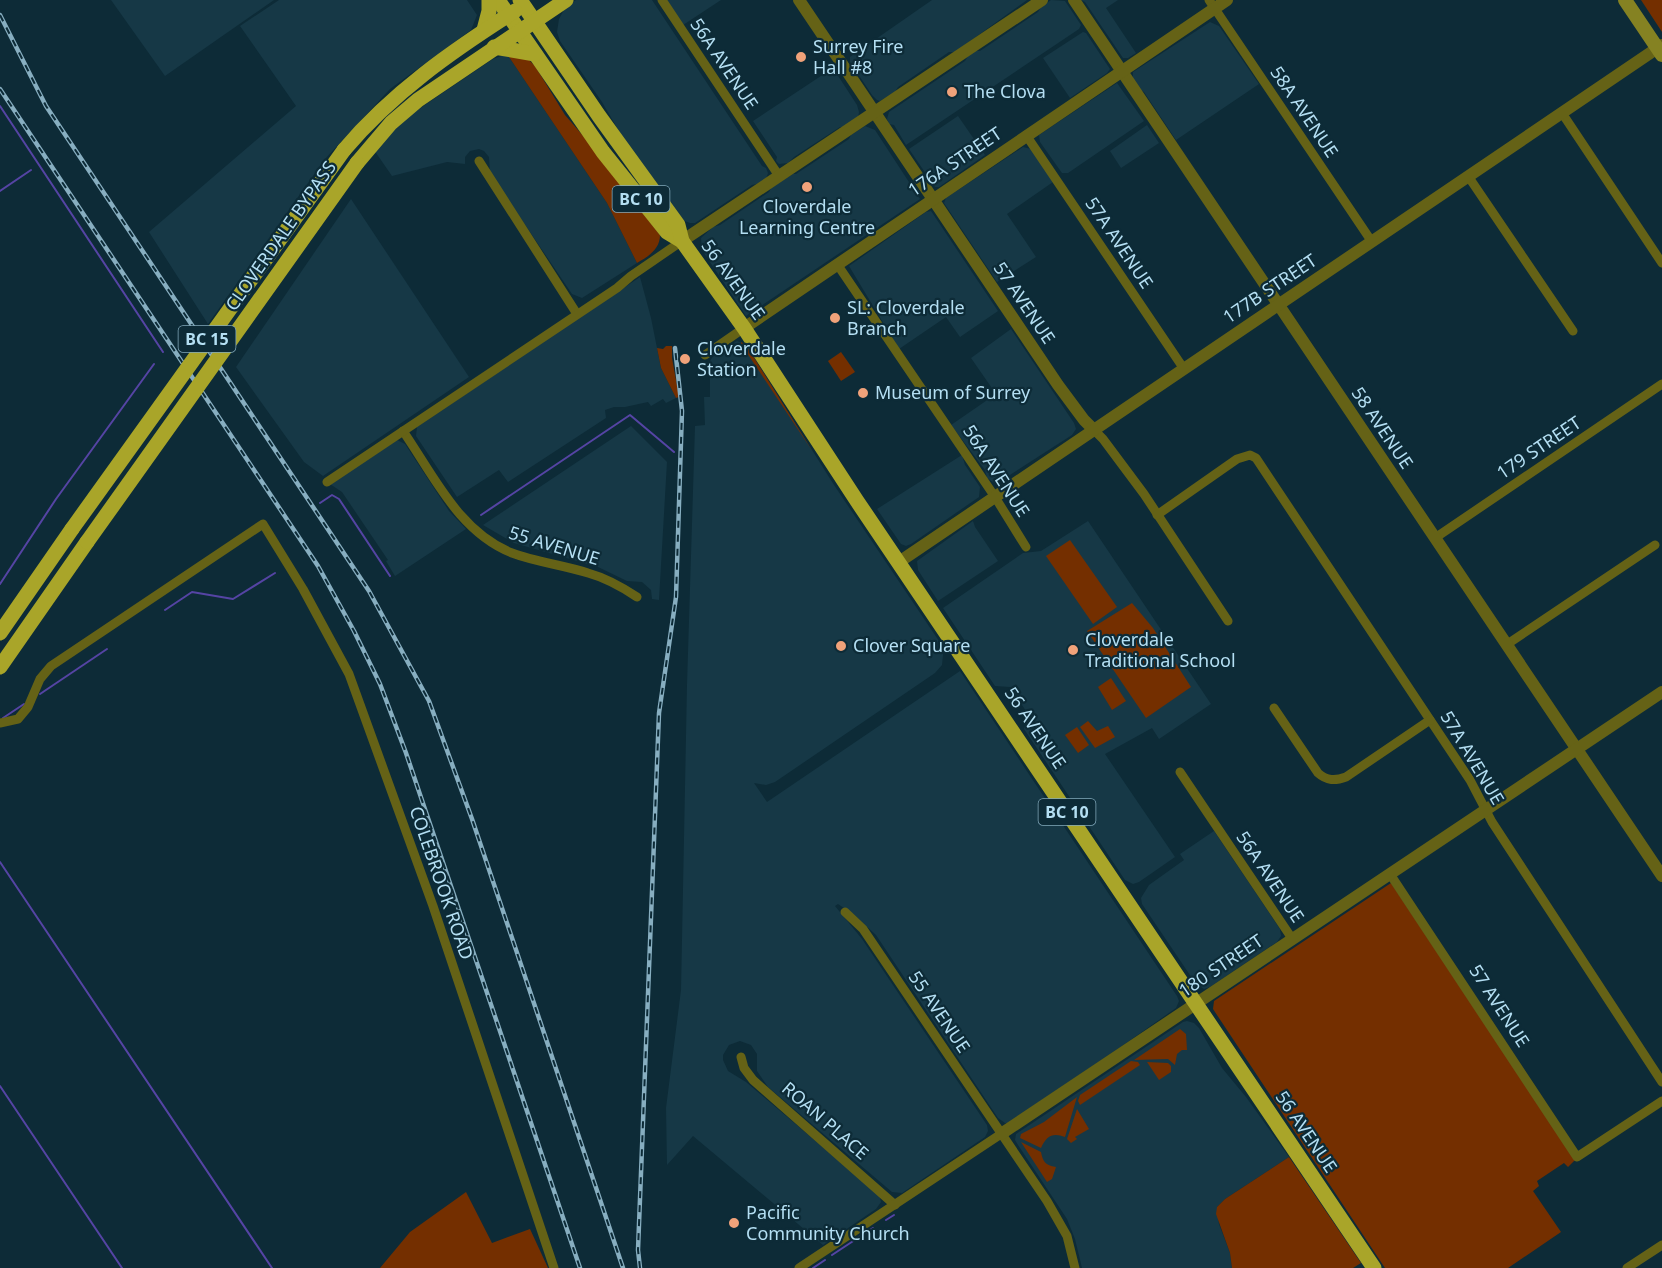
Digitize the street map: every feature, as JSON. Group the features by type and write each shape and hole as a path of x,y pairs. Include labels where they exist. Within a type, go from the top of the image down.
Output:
{"highway":[{"path":"484,30 489,11 489,0"},
{"name":"56 AVENUE","path":"498,0 603,152 667,232 682,242 744,328 1374,1268"},
{"name":"CLOVERDALE BYPASS","path":"0,633 344,150 379,110 402,90 525,2"},
{"name":"56 AVENUE","path":"525,2 534,21 678,225 682,242"},
{"path":"557,54 552,24 561,3"},
{"name":"CLOVERDALE BYPASS","path":"0,667 378,136 434,88 561,3"},
{"path":"494,47 535,54"}],"main road":[{"path":"1625,0 1661,47"},
{"path":"1636,0 1661,47"}],"street":[{"name":"56A AVENUE","path":"662,0 779,176"},
{"name":"57 AVENUE","path":"799,0 1058,385 1084,420 1103,439 1228,621"},
{"path":"327,482 1042,0"},
{"name":"58 AVENUE","path":"1074,0 1662,876"},
{"name":"176A STREET","path":"705,355 1121,71 1212,4 1227,0"},
{"name":"58A AVENUE","path":"1212,4 1372,242"},
{"name":"177B STREET","path":"899,562 1661,47"},
{"path":"1562,113 1662,263"},
{"name":"57A AVENUE","path":"1026,135 1184,369"},
{"path":"479,161 578,314"},
{"path":"1468,176 1573,331"},
{"name":"56A AVENUE","path":"837,264 995,497 1026,547"},
{"name":"179 STREET","path":"1435,538 1662,384"},
{"name":"55 AVENUE","path":"403,431 456,510 474,530 513,553 588,573 612,582 637,597"},
{"name":"57A AVENUE","path":"1157,515 1237,459 1250,455 1261,464 1470,780 1485,810 1662,1082"},
{"name":"COLEBROOK ROAD","path":"0,723 18,719 28,707 40,679 51,666 263,524 303,589 349,675 433,906 554,1268"},
{"path":"1506,645 1655,545"},
{"name":"180 STREET","path":"799,1268 1662,692"},
{"path":"1274,708 1318,773 1333,780 1346,777 1430,720"},
{"name":"56A AVENUE","path":"1180,772 1293,940"},
{"name":"57 AVENUE","path":"1390,874 1577,1157 1662,1101"},
{"name":"55 AVENUE","path":"845,912 863,929 1059,1220 1072,1252 1075,1268"},
{"name":"ROAN PLACE","path":"741,1057 744,1068 753,1080 895,1205"},
{"path":"1628,1268 1662,1245"}],"shaded area":[{"path":"111,0 274,0 165,76"},
{"path":"279,0 467,0 477,15 471,30 390,89 325,159 208,324 149,232 296,106 240,26"},
{"path":"576,0 652,0 762,166 766,168 768,173 766,179 752,185 695,223 682,220 623,138 602,102 560,41 557,32 559,19 565,8"},
{"path":"666,0 721,0 683,25"},
{"path":"932,0 1027,0 955,52 949,52 898,87 895,92 880,101 877,100 850,62 850,57"},
{"path":"1051,0 1065,1 1081,25 1079,29 906,145 894,125 889,124 887,119 889,112 965,61 975,51 980,51 1038,12"},
{"path":"1081,0 1118,0 1106,8 1136,53 1123,58 1085,2"},
{"path":"1641,0 1662,0 1662,32"},
{"path":"1210,22 1219,26 1259,84 1176,140 1133,79 1133,72"},
{"path":"1083,32 1086,33 1110,69 1070,98 1043,58"},
{"path":"507,54 607,203 637,263 582,298 572,294 490,173 489,157 484,151 479,149 470,151 465,157 465,164 447,162 392,176 374,150 407,117 493,59"},
{"path":"507,54 527,58 535,66 565,115 660,235 656,248 646,258 637,263 607,203"},
{"path":"833,68 857,105 858,118 845,127 840,127 788,163 779,164 776,161 777,157 753,121"},
{"path":"1117,83 1144,121 1068,173 1062,173 1040,142 1039,135"},
{"path":"958,116 985,155 939,187 935,187 909,149"},
{"path":"1147,125 1159,143 1121,168 1110,151"},
{"path":"865,126 875,130 920,199 746,316 702,250 701,238 713,227 720,225"},
{"path":"1023,147 1031,149 1053,182 1007,214 1036,257 997,282 944,203 946,198"},
{"path":"351,199 469,377 323,476 304,462 236,367"},
{"path":"931,211 998,311 960,337 946,317 899,349 849,266 926,212"},
{"path":"640,277 661,368 676,398 666,403 663,399 651,406 648,402 605,410 606,418 508,482 499,470 457,497 416,436 417,427"},
{"path":"1011,329 1076,429 1072,435 996,484 987,478 985,470 951,425 996,394 971,358"},
{"path":"737,341 746,345 834,485 941,644 943,655 942,665 935,673 775,782 766,785 754,783 767,802 960,671 1179,1001 1176,1008 1122,1046 1005,1123 998,1118 876,935 854,915 838,904 835,906 862,939 987,1125 988,1131 985,1137 902,1193 892,1192 768,1087 757,1071 757,1054 751,1045 740,1041 729,1045 723,1055 728,1071 746,1082 880,1198 881,1202 876,1209 823,1245 693,1136 667,1165 666,1108 681,990 695,426 705,425 704,397 710,397 710,361 714,355"},
{"path":"741,342 746,345 813,452 741,344"},
{"path":"666,346 672,346 679,397 676,398 661,368 657,348 663,349"},
{"path":"841,352 855,372 841,381 828,361"},
{"path":"631,426 667,462 659,600 652,599 651,590 642,582 627,581 598,567 514,543 483,525"},
{"path":"397,440 405,444 449,511 466,529 395,576 386,561 388,560 342,492 330,484"},
{"path":"962,455 965,465 980,487 979,497 911,544 906,546 901,544 877,509"},
{"path":"973,521 998,561 938,601 918,570 917,561"},
{"name":"Cloverdale Traditional School","path":"1088,521 1211,704 1159,739 1152,728 1105,754 1175,857 1133,884 1125,880 1024,729 1028,714 1010,687 995,686 943,608 1023,553 1041,551"},
{"path":"1070,540 1117,607 1093,624 1046,556"},
{"path":"1132,603 1153,628 1191,687 1146,718 1087,631"},
{"path":"1111,678 1126,701 1112,710 1098,687"},
{"path":"1088,721 1097,731 1108,726 1115,737 1095,748 1080,727"},
{"path":"1077,727 1089,745 1078,753 1065,735"},
{"path":"1214,831 1280,929 1281,936 1277,942 1204,989 1196,984 1142,904 1141,898 1149,885 1184,860 1180,854"},
{"path":"1391,883 1575,1160 1568,1167 1564,1163 1537,1181 1539,1186 1533,1191 1561,1232 1508,1268 1385,1268 1213,1009 1214,1001"},
{"path":"1187,1021 1199,1028 1222,1068 1289,1157 1225,1199 1217,1207 1219,1224 1230,1253 1232,1268 1082,1268 1067,1219 1015,1140 1016,1134"},
{"path":"1180,1029 1186,1034 1187,1050 1182,1050 1177,1054 1175,1065 1168,1059 1134,1060"},
{"path":"1131,1061 1138,1062 1140,1065 1080,1105 1078,1101 1080,1095"},
{"path":"1147,1062 1168,1063 1171,1066 1171,1072 1159,1080"},
{"path":"1077,1097 1065,1137 1050,1136 1041,1148 1020,1138 1021,1134 1044,1122"},
{"path":"1077,1109 1089,1129 1075,1137 1077,1139 1071,1143 1067,1139"},
{"path":"1021,1142 1041,1152 1045,1162 1056,1167 1052,1179 1047,1182"},
{"path":"1289,1157 1361,1263 1353,1268 1232,1268 1230,1253 1216,1214 1217,1207 1225,1199"},
{"path":"466,1192 492,1243 530,1229 548,1268 380,1268 410,1232"}],"waterway":[{"path":"0,106 163,352"},
{"path":"0,191 31,170"},
{"path":"0,584 56,499 154,364"},
{"path":"481,515 630,415 674,452"},
{"path":"320,503 332,495 339,499 390,576"},
{"path":"165,610 192,592 233,599 275,573"},
{"path":"40,694 107,649"},
{"path":"3,718 24,704"},
{"path":"0,862 272,1268"},
{"path":"0,1086 122,1268"},
{"path":"886,1220 894,1215"},
{"path":"832,1255 873,1228"},
{"path":"813,1268 825,1260"}],"railway":[{"path":"0,15 46,106 369,591 429,701 472,819 623,1268"},
{"path":"0,89 318,566 354,631 380,684 406,753 580,1268"},
{"path":"640,1268 638,1250 659,713 676,597 682,411 675,348"}],"place":[{"name":"Surrey Fire Hall #8","path":"801,57"},
{"name":"The Clova","path":"952,92"},
{"name":"Cloverdale Learning Centre","path":"807,187"},
{"name":"SL: Cloverdale Branch","path":"835,318"},
{"name":"Cloverdale Station","path":"685,359"},
{"name":"Museum of Surrey","path":"863,393"},
{"name":"Clover Square","path":"841,646"},
{"name":"Cloverdale Traditional School","path":"1073,650"},
{"name":"Pacific Community Church","path":"734,1223"}]}
